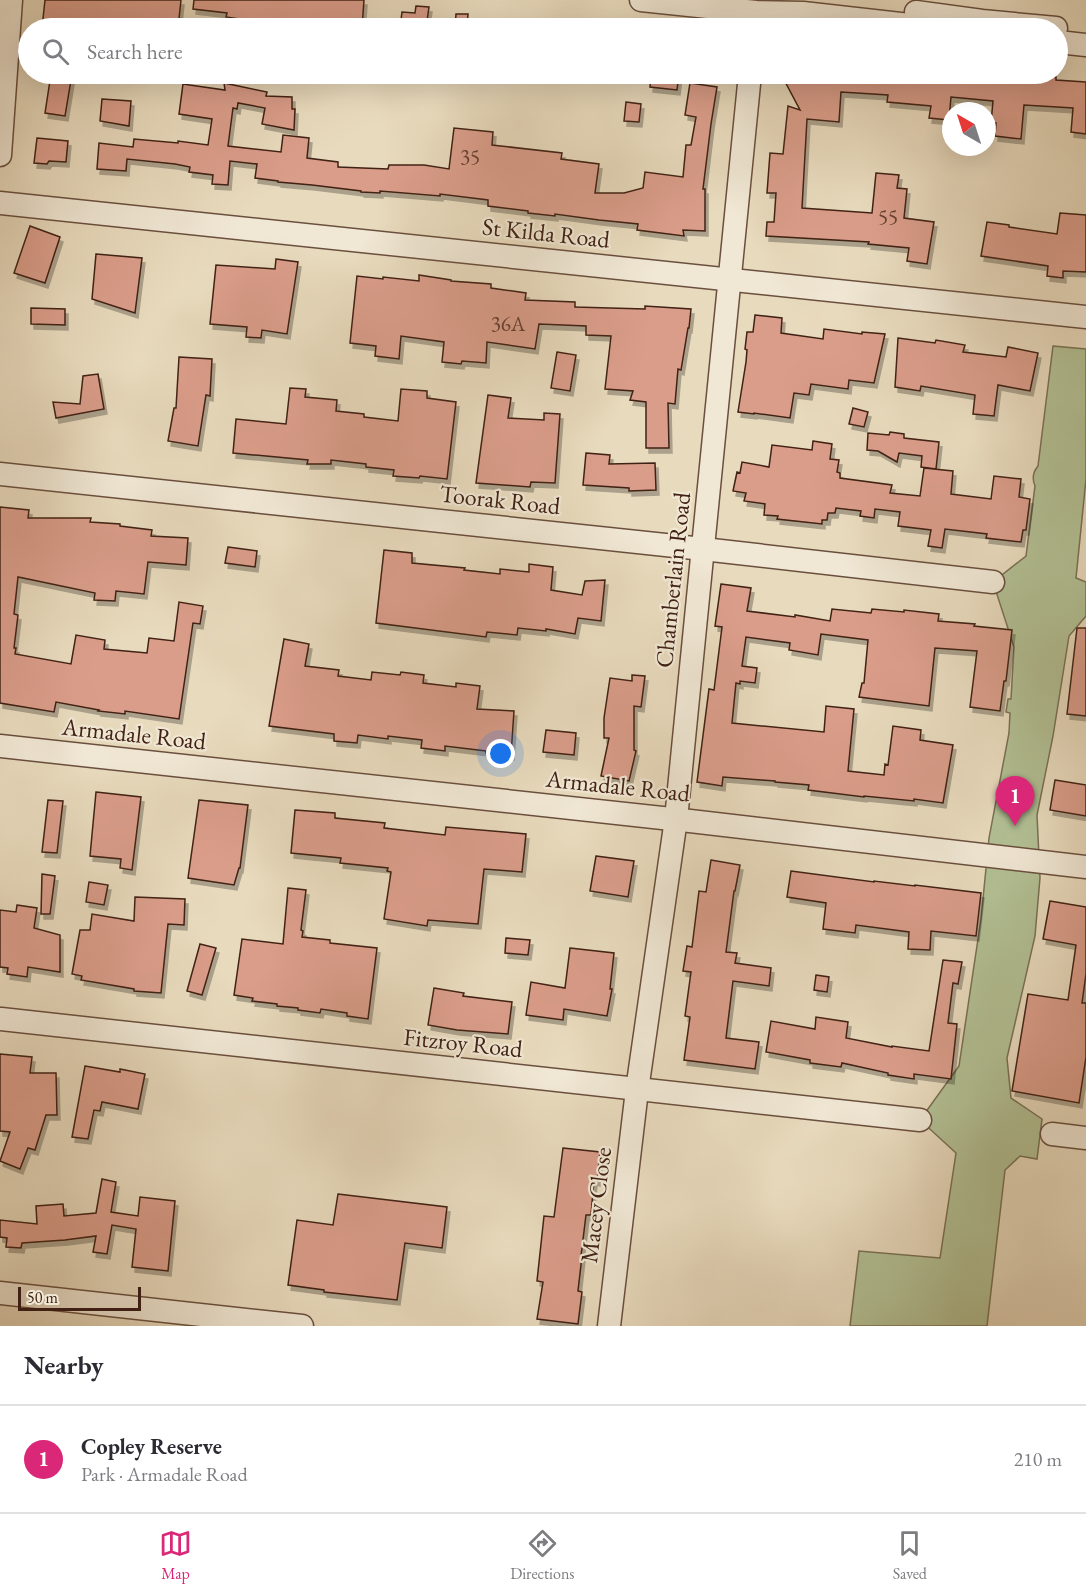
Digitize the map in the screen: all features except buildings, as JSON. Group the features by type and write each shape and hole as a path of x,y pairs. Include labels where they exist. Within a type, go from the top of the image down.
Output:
{"street":[{"path":"0,155 11,0"},
{"path":"641,0 744,18"},
{"path":"802,3 882,18"},
{"path":"761,18 802,3 890,8 961,18"},
{"path":"1068,30 1086,32"},
{"path":"1068,43 1086,45"},
{"name":"Chamberlain Road","path":"637,1090 676,819 749,84"},
{"name":"St Kilda Road","path":"0,203 1086,317"},
{"name":"Toorak Road","path":"0,474 993,582"},
{"name":"Armadale Road","path":"0,747 676,819 1086,867"},
{"name":"Fitzroy Road","path":"1,1018 920,1120"},
{"name":"Macey Close","path":"609,1326 637,1090"},
{"path":"1052,1134 1086,1138"},
{"path":"0,1293 302,1326"}],"green space":[{"path":"1053,346 1086,349 1086,479 1076,578 1086,582 1086,616 1069,636 1053,736 1037,815 1040,878 1035,936 1007,1058 1011,1098 1042,1119 1037,1159 1020,1156 1005,1170 987,1326 850,1326 859,1251 940,1258 956,1153 920,1120 959,1066 981,919 989,838 1009,733 1010,713 1006,712 1008,699 1011,699 1014,647 993,582 1026,556 1035,486 1034,476 1038,466"}],"place":[{"name":"Copley Reserve","path":"1015,826"}]}
